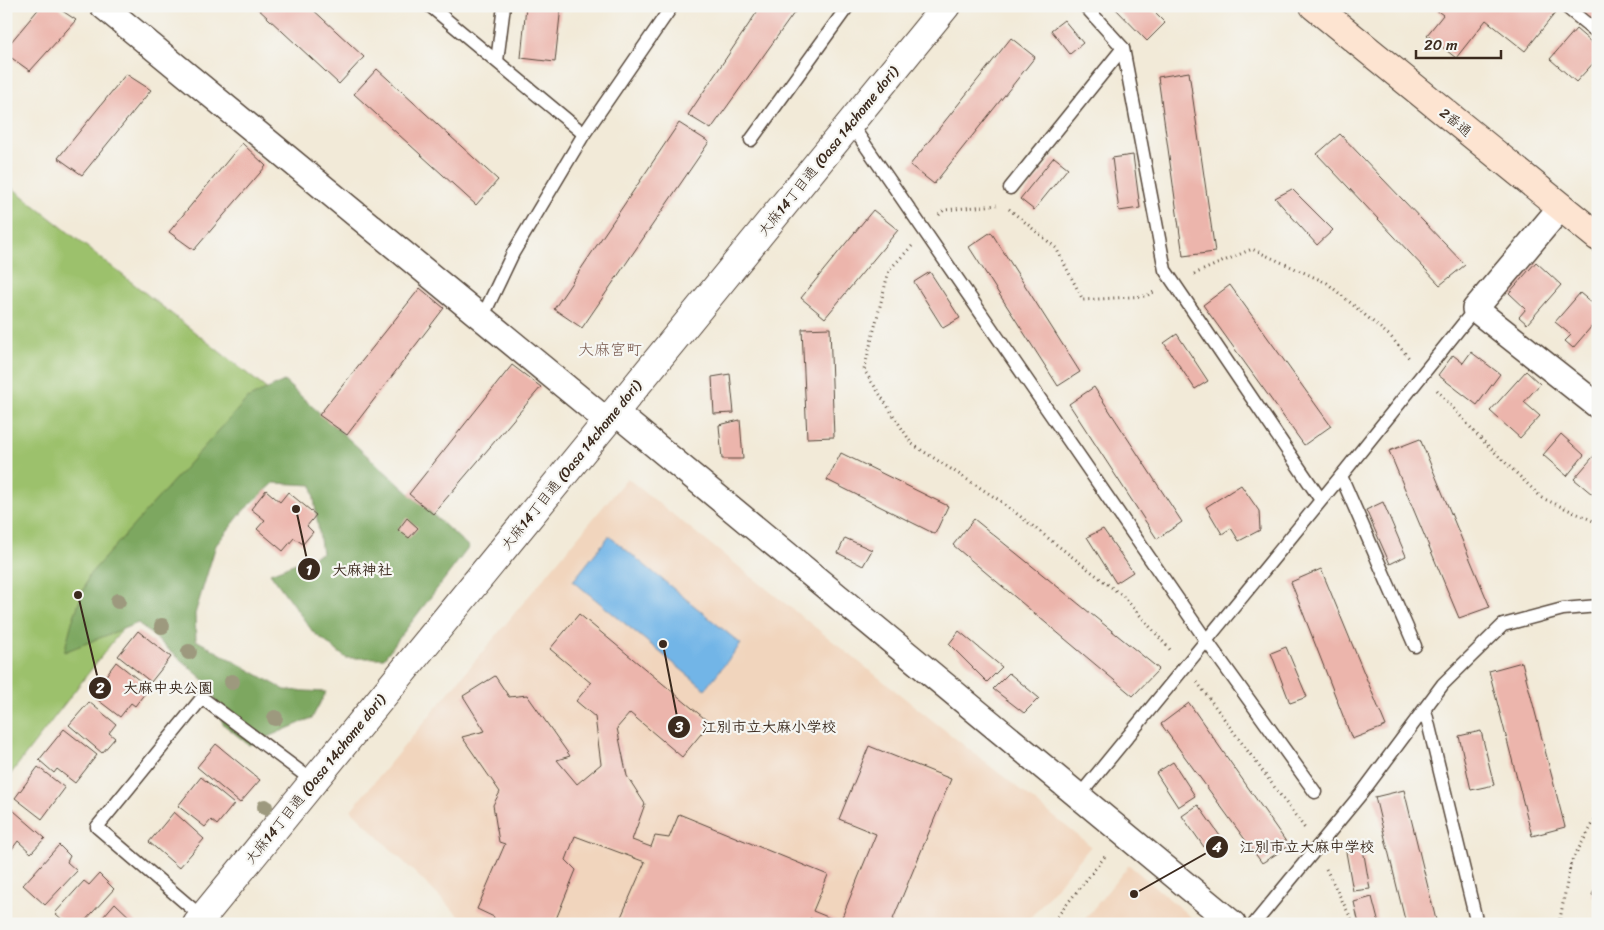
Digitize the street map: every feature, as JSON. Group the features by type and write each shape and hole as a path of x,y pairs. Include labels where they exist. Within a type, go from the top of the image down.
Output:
{"main road":[{"name":"2番通","path":"1314,6 1598,237"}],"street":[{"path":"104,6 482,318 611,417 1080,796 1233,924"},
{"name":"大麻14丁目通 (Oasa 14chome dori)","path":"200,920 946,6"},
{"path":"1561,207 1475,309 1598,406"}],"lane":[{"path":"430,6 447,12 497,61 584,134"},
{"path":"497,61 504,6"},
{"path":"482,318 512,253 584,134 672,6"},
{"path":"751,140 848,6"},
{"path":"1085,6 1123,48 1165,270 1322,500"},
{"path":"1565,6 1598,33"},
{"path":"1010,188 1123,48"},
{"path":"850,123 1206,640 1315,792"},
{"path":"1080,796 1475,309"},
{"path":"1341,476 1415,646"},
{"path":"1254,924 1361,794 1443,684 1503,625 1563,609 1598,606"},
{"path":"200,920 97,827 109,812 202,698 313,781"},
{"path":"1425,710 1477,924"}],"path":[{"path":"1354,924 1306,830 1210,699 1124,597 999,500 912,444 864,370 889,270 944,210 1003,204 1056,248 1083,300 1146,296 1252,249 1328,283 1391,337 1480,438 1542,498 1598,523"},
{"path":"1559,924 1571,862 1598,815"},
{"path":"1051,924 1124,834"}],"shaded area":[{"path":"627,478 1091,846 1025,924 462,924 465,922 351,810"},
{"path":"1129,865 1199,924 1081,924"}],"green space":[{"path":"6,183 292,409 6,780"},
{"path":"284,381 469,547 384,658 346,658 313,632 270,573 322,553 312,485 274,483 244,510 216,545 195,614 196,640 285,690 326,692 312,718 249,745 223,724 211,686 138,623 64,652 72,622 89,575 247,399"}],"water":[{"path":"609,536 741,644 705,689 573,581"}],"building":[{"path":"41,6 55,6 76,20 30,71 6,54 6,48"},
{"path":"255,6 309,6 364,57 339,84"},
{"path":"526,6 561,6 555,62 521,58"},
{"path":"761,6 799,6 711,129 688,115"},
{"path":"1113,6 1148,6 1165,23 1147,41"},
{"path":"1431,6 1549,6 1556,12 1525,51 1486,20 1456,58 1427,35 1443,15"},
{"path":"1573,6 1598,6 1598,26"},
{"path":"1064,20 1083,43 1070,54 1051,30"},
{"path":"1576,29 1598,48 1598,58 1576,82 1550,59"},
{"path":"1011,38 1035,57 934,184 910,165"},
{"path":"377,69 498,180 476,205 354,94"},
{"path":"1189,72 1215,252 1183,256 1158,77"},
{"path":"126,74 151,90 82,175 58,158"},
{"path":"679,123 709,142 582,328 554,309"},
{"path":"1340,134 1465,265 1440,285 1317,154"},
{"path":"242,143 266,166 194,250 169,232"},
{"path":"1133,155 1140,208 1119,211 1112,158"},
{"path":"1054,157 1068,168 1034,210 1020,199"},
{"path":"1292,189 1333,230 1317,245 1275,198"},
{"path":"873,210 898,230 825,318 801,298"},
{"path":"991,232 1080,372 1058,386 969,247"},
{"path":"1536,262 1561,285 1527,324 1519,317 1526,309 1509,293"},
{"path":"930,272 960,318 943,328 914,282"},
{"path":"1230,285 1331,426 1304,445 1203,305"},
{"path":"420,288 444,308 347,435 319,415"},
{"path":"1580,293 1598,308 1598,319 1573,348 1565,341 1571,335 1555,322"},
{"path":"830,328 834,437 807,438 802,329"},
{"path":"1177,334 1208,381 1195,389 1164,343"},
{"path":"1471,352 1500,374 1477,405 1438,375 1453,355 1463,363"},
{"path":"512,365 541,387 433,514 409,494"},
{"path":"1526,371 1540,384 1524,402 1540,416 1520,438 1490,411"},
{"path":"730,374 734,413 714,414 712,377"},
{"path":"1094,387 1182,522 1157,539 1069,404"},
{"path":"740,420 743,459 722,459 719,425"},
{"path":"1561,434 1584,455 1567,476 1543,455"},
{"path":"1420,439 1490,607 1459,618 1389,451"},
{"path":"1598,451 1598,499 1574,479"},
{"path":"841,453 948,506 935,534 827,480"},
{"path":"1241,485 1259,511 1260,530 1239,541 1231,528 1222,534 1206,507"},
{"path":"266,490 280,502 288,492 316,515 307,526 313,532 303,544 294,538 283,551 257,529 265,520 251,509"},
{"path":"1383,502 1406,556 1390,564 1366,510"},
{"path":"407,518 418,528 409,538 398,530"},
{"path":"974,519 1159,669 1133,696 953,545"},
{"path":"1103,529 1133,572 1116,583 1087,537"},
{"path":"845,538 872,550 863,566 838,553"},
{"path":"1321,569 1386,726 1352,739 1291,582"},
{"path":"579,614 710,723 682,757 630,713 617,728 627,776 645,804 632,840 651,847 655,836 669,838 679,814 828,875 813,911 840,922 876,834 839,819 869,746 951,779 891,924 823,924 810,918 808,924 618,924 645,862 575,836 566,860 576,870 554,924 493,924 494,917 477,909 505,844 499,842 493,805 500,792 462,737 485,731 463,696 495,676 509,697 527,695 570,756 557,760 577,784 601,764 595,717 576,701 591,683 550,649"},
{"path":"138,631 171,657 151,682 118,656"},
{"path":"959,631 1002,667 987,682 949,644"},
{"path":"1286,647 1307,697 1290,703 1271,653"},
{"path":"116,662 149,688 135,706 131,703 120,717 94,697 104,685 101,682"},
{"path":"1522,662 1565,827 1532,836 1489,671"},
{"path":"1009,673 1039,698 1024,713 993,689"},
{"path":"89,702 116,724 109,733 115,738 102,753 69,725"},
{"path":"1189,703 1289,846 1262,863 1161,724"},
{"path":"64,729 97,755 75,783 57,769 54,773 39,760"},
{"path":"1481,731 1494,785 1471,790 1459,736"},
{"path":"216,744 260,780 240,803 197,767"},
{"path":"1173,762 1195,796 1178,807 1156,773"},
{"path":"38,767 65,788 42,819 15,798"},
{"path":"201,777 234,804 217,825 211,820 205,827 178,806"},
{"path":"1404,790 1437,924 1406,924 1375,797"},
{"path":"6,804 45,838 31,853 18,841 6,857"},
{"path":"1198,805 1220,836 1204,847 1182,816"},
{"path":"174,812 204,839 179,868 149,842"},
{"path":"59,845 70,856 67,862 77,871 45,905 23,885"},
{"path":"1363,849 1370,889 1353,891 1346,852"},
{"path":"99,874 114,889 82,924 67,924 55,913 84,881 89,885"},
{"path":"1598,882 1598,898 1592,895"},
{"path":"1372,897 1379,924 1359,924 1354,902"},
{"path":"115,903 137,924 97,924"}],"place":[{"name":"大麻神社","path":"296,509"},
{"name":"大麻中央公園","path":"78,595"},
{"name":"江別市立大麻小学校","path":"663,644"},
{"name":"江別市立大麻中学校","path":"1134,894"}],"district":[{"name":"大麻宮町","path":"610,349"}]}
